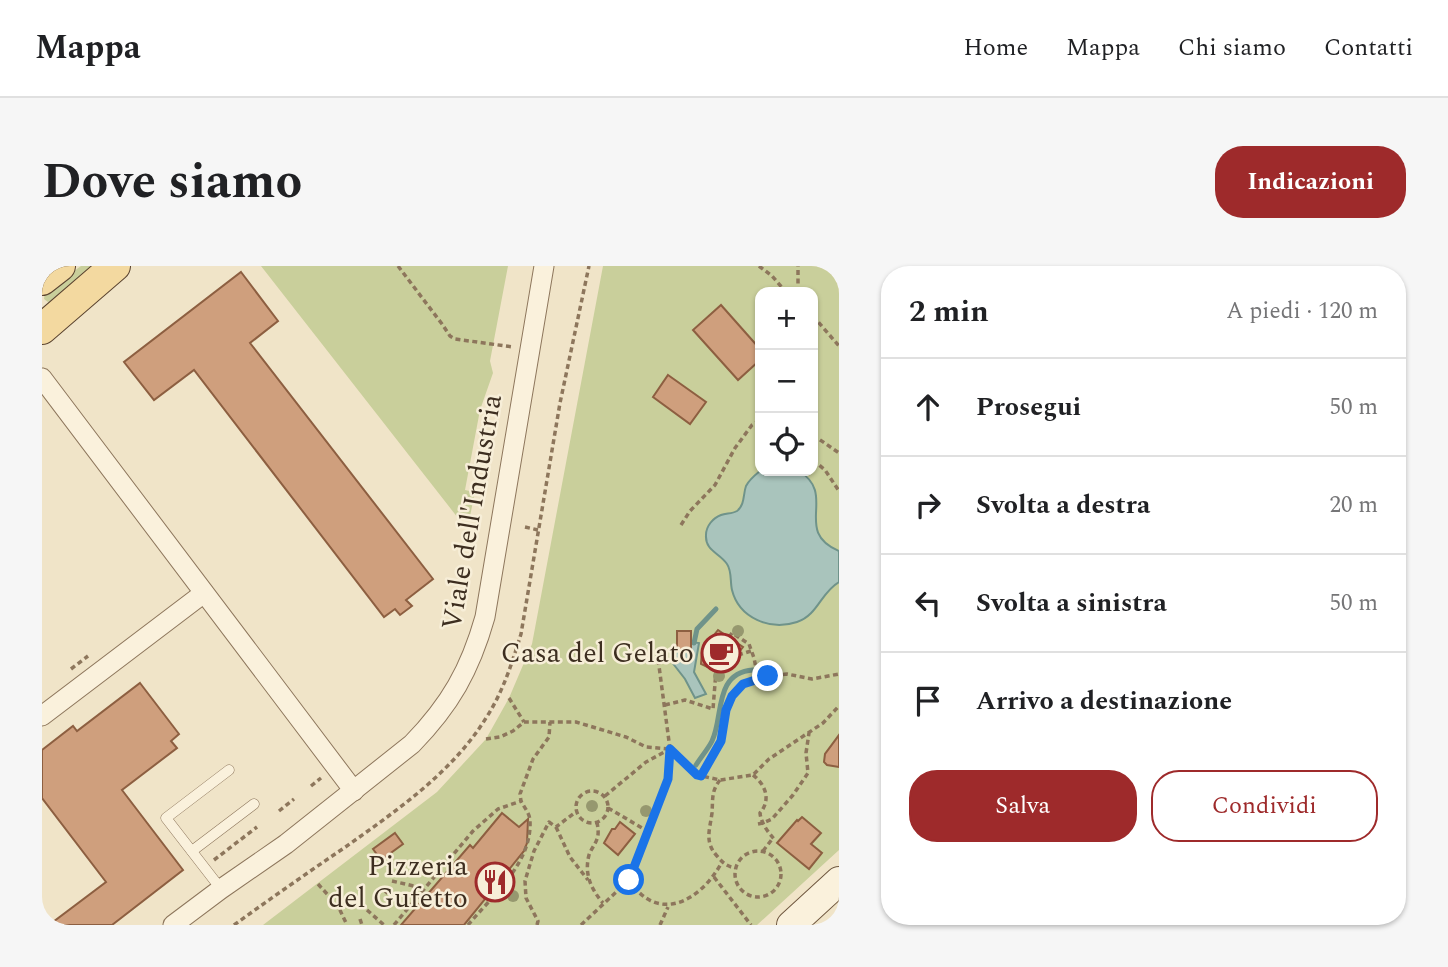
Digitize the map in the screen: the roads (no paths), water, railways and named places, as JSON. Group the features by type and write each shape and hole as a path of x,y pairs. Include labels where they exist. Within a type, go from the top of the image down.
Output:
{"main road":[{"path":"42,280 60,266"},
{"path":"49,319 115,266"}],"street":[{"name":"Viale dell'Industria","path":"173,925 286,844 411,744 429,726 455,691 477,643 485,617 544,266"},
{"path":"42,378 354,791"},
{"path":"42,716 205,593"},
{"path":"790,925 839,881"}],"lane":[{"path":"221,889 166,818 229,770"},
{"path":"192,851 254,804"}],"water":[{"path":"755,476 804,476 815,491 818,533 825,543 839,551 839,582 828,591 810,614 797,622 776,625 766,623 741,608 732,590 729,567 710,548 706,540 710,523 718,516 740,509 750,480"},
{"path":"691,642 699,643 694,672 706,694 695,698 671,661 671,651 690,651"}],"waterway":[{"path":"694,643 697,629 716,609"},
{"path":"696,765 716,731 726,687 731,679 740,673 753,670"}],"place":[{"name":"Casa del Gelato","path":"721,653"},
{"name":"Pizzeria del Gufetto","path":"495,882"}]}
